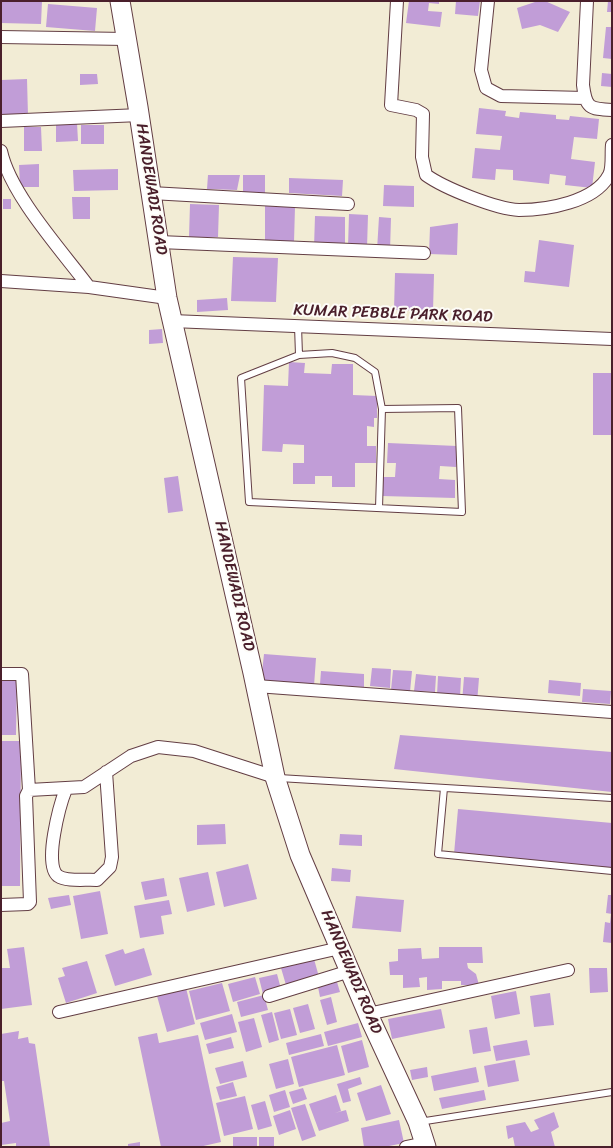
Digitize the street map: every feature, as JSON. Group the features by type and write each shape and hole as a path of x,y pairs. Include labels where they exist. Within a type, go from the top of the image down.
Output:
{"main road":[{"name":"HANDEWADI ROAD","path":"120,1 140,115 167,298 275,777 300,856 368,1014 418,1122 426,1145"}],"street":[{"path":"397,1 391,105 416,110 423,114 425,120 422,156 426,175 439,184 491,203 518,210 546,207 589,196 600,187 610,174 612,144"},
{"path":"488,1 481,70 486,88 501,96 585,98"},
{"path":"586,1 583,85 585,98 588,106 596,110 612,110"},
{"path":"1,37 126,39"},
{"path":"1,121 140,115"},
{"path":"1,151 8,174 22,197 89,287"},
{"path":"151,193 348,204"},
{"path":"159,242 424,253"},
{"path":"1,281 89,287 167,298"},
{"name":"KUMAR PEBBLE PARK ROAD","path":"172,320 612,339"},
{"path":"1,674 22,674 29,790 26,796 30,902 28,904 1,905"},
{"path":"256,686 612,712"},
{"path":"29,790 36,788 66,789 84,787 131,756 158,747 194,751 275,777"},
{"path":"66,789 58,813 51,859 53,870 64,879 97,880 110,867 112,857 106,772"},
{"path":"59,1012 340,948"},
{"path":"368,1014 568,970"},
{"path":"269,996 350,971"},
{"path":"406,1147 426,1145"}],"lane":[{"path":"298,326 299,355"},
{"path":"379,508 382,409 374,372 355,358 332,353 299,355 241,378 249,502 462,512 458,408 382,409"},
{"path":"275,777 612,798"},
{"path":"444,788 438,854 612,872"},
{"path":"418,1122 612,1092"}],"building":[{"path":"1,1 42,1 41,24 1,23"},
{"path":"409,1 439,1 439,4 429,3 428,11 442,12 440,27 406,23"},
{"path":"456,1 480,1 478,16 455,14"},
{"path":"538,1 545,1 570,12 558,32 540,25 522,29 517,8"},
{"path":"608,1 612,1 612,12 607,12"},
{"path":"48,4 97,8 95,31 46,27"},
{"path":"606,27 612,27 612,59 603,58"},
{"path":"602,73 612,74 612,87 601,86"},
{"path":"80,74 97,74 98,84 80,85"},
{"path":"27,79 28,116 1,116 1,80"},
{"path":"479,108 506,111 505,116 519,118 520,112 556,115 556,119 569,120 570,116 599,119 597,139 574,137 571,159 595,162 592,188 565,185 566,176 550,174 549,184 513,180 513,170 496,169 495,180 472,178 475,148 500,150 502,136 476,134"},
{"path":"56,123 77,123 78,141 56,142"},
{"path":"81,125 104,125 104,144 81,144"},
{"path":"24,127 41,127 42,151 24,151"},
{"path":"39,164 39,187 20,187 19,165"},
{"path":"118,169 118,190 74,191 73,170"},
{"path":"208,175 240,175 237,190 207,189"},
{"path":"243,175 265,175 265,197 243,196"},
{"path":"289,178 343,180 342,196 289,193"},
{"path":"384,185 414,186 414,207 383,206"},
{"path":"72,197 90,197 90,219 73,219"},
{"path":"3,199 11,199 11,209 3,209"},
{"path":"190,204 219,205 218,237 189,237"},
{"path":"265,206 295,207 294,242 265,242"},
{"path":"349,214 368,215 367,248 348,247"},
{"path":"315,216 345,217 345,248 314,247"},
{"path":"379,217 391,218 390,251 377,250"},
{"path":"458,223 457,255 429,254 430,227"},
{"path":"539,240 574,245 569,287 524,282 525,271 535,272"},
{"path":"233,257 278,258 276,302 231,301"},
{"path":"395,273 434,274 433,311 394,310"},
{"path":"227,298 228,310 197,312 197,300"},
{"path":"162,329 163,343 149,344 149,330"},
{"path":"289,362 305,363 304,373 331,374 332,364 353,364 353,395 377,396 377,418 374,418 374,427 367,426 367,446 376,446 376,463 355,463 355,487 332,487 332,476 315,476 315,484 293,484 293,463 304,463 304,445 283,444 282,452 262,451 264,385 288,386"},
{"path":"593,373 612,373 612,435 593,435"},
{"path":"388,443 457,446 456,467 440,466 439,479 455,480 455,498 382,496 382,477 395,477 396,463 387,463"},
{"path":"178,476 183,511 168,513 164,478"},
{"path":"264,654 316,658 314,686 261,682"},
{"path":"372,668 391,669 390,688 370,686"},
{"path":"393,670 412,671 410,692 391,690"},
{"path":"321,671 364,674 364,687 320,684"},
{"path":"416,674 436,676 435,692 414,691"},
{"path":"438,676 461,678 460,697 437,695"},
{"path":"464,677 479,678 477,703 462,702"},
{"path":"1,680 17,680 16,735 1,735"},
{"path":"549,680 581,683 580,696 548,693"},
{"path":"583,689 611,691 610,704 582,702"},
{"path":"400,735 612,752 612,792 394,769"},
{"path":"1,741 21,741 20,886 1,886"},
{"path":"458,809 612,823 612,869 454,854"},
{"path":"225,824 226,844 197,845 197,825"},
{"path":"340,834 362,835 362,846 339,845"},
{"path":"248,864 257,899 224,907 216,872"},
{"path":"332,868 351,870 350,882 331,881"},
{"path":"208,872 215,905 187,912 179,878"},
{"path":"164,878 167,896 145,900 141,882"},
{"path":"100,891 108,934 81,939 73,896"},
{"path":"69,895 71,905 51,909 48,898"},
{"path":"608,895 612,895 612,914 606,913"},
{"path":"356,896 404,900 401,932 352,928"},
{"path":"169,900 172,914 161,916 164,934 140,938 134,906"},
{"path":"611,914 612,943 603,942 605,922 610,923"},
{"path":"24,947 32,1005 1,1009 1,968 10,968 7,949"},
{"path":"439,947 482,947 483,963 467,963 468,968 476,974 479,985 461,985 461,981 442,981 442,989 427,990 427,977 419,978 420,987 403,988 403,975 390,975 389,962 398,961 398,949 421,948 422,959 439,958"},
{"path":"144,948 152,975 115,986 105,955 123,949 125,954"},
{"path":"314,959 319,977 286,985 281,968"},
{"path":"87,961 97,993 66,1003 58,978 65,976 62,968"},
{"path":"589,968 607,968 608,992 590,993"},
{"path":"277,974 281,989 263,994 259,978"},
{"path":"255,977 260,994 233,1002 228,984"},
{"path":"337,982 340,992 320,997 318,987"},
{"path":"222,983 230,1011 196,1020 189,991"},
{"path":"186,988 195,1024 167,1032 157,996"},
{"path":"516,991 520,1014 495,1019 491,996"},
{"path":"550,993 554,1025 534,1027 530,996"},
{"path":"264,995 268,1010 241,1017 237,1002"},
{"path":"331,997 337,1022 327,1025 320,1000"},
{"path":"308,1004 315,1029 300,1033 293,1008"},
{"path":"290,1009 297,1035 281,1039 274,1013"},
{"path":"441,1009 445,1028 392,1039 388,1019"},
{"path":"272,1012 279,1040 269,1043 261,1015"},
{"path":"232,1014 237,1032 205,1040 200,1023"},
{"path":"254,1018 262,1047 246,1052 238,1022"},
{"path":"358,1023 362,1037 328,1046 324,1032"},
{"path":"487,1027 491,1051 473,1054 469,1030"},
{"path":"19,1031 18,1039 28,1037 29,1043 35,1044 50,1146 16,1147 16,1143 1,1145 1,1123 10,1121 4,1081 1,1081 1,1034"},
{"path":"157,1033 159,1043 198,1035 221,1142 199,1147 161,1147 138,1037"},
{"path":"321,1034 324,1046 289,1055 286,1043"},
{"path":"231,1037 234,1048 209,1054 206,1044"},
{"path":"362,1040 369,1067 348,1073 341,1046"},
{"path":"527,1040 530,1055 496,1061 493,1046"},
{"path":"337,1045 345,1075 299,1087 291,1057"},
{"path":"288,1059 294,1084 276,1089 269,1064"},
{"path":"515,1060 519,1081 488,1087 484,1066"},
{"path":"243,1061 247,1077 220,1084 215,1068"},
{"path":"427,1067 428,1077 412,1080 410,1070"},
{"path":"476,1067 479,1082 434,1091 431,1076"},
{"path":"360,1077 362,1084 348,1089 351,1101 343,1103 337,1084"},
{"path":"233,1082 237,1096 220,1100 216,1087"},
{"path":"381,1085 391,1114 366,1121 357,1093"},
{"path":"303,1088 307,1099 293,1104 289,1092"},
{"path":"285,1090 290,1107 274,1112 269,1095"},
{"path":"484,1090 486,1100 442,1109 439,1098"},
{"path":"336,1095 341,1111 335,1113 346,1110 349,1121 319,1131 309,1104"},
{"path":"245,1096 253,1129 224,1136 216,1103"},
{"path":"265,1101 272,1126 258,1130 251,1105"},
{"path":"305,1104 316,1136 302,1141 291,1108"},
{"path":"290,1110 296,1129 279,1135 273,1116"},
{"path":"554,1112 559,1127 551,1132 555,1147 515,1147 513,1137 508,1139 506,1126 525,1122 531,1132 539,1129 534,1120"},
{"path":"399,1120 404,1143 384,1147 364,1147 361,1128"},
{"path":"233,1137 257,1137 257,1147 233,1147"},
{"path":"259,1137 274,1137 274,1147 259,1147"},
{"path":"140,1142 140,1147 128,1147 128,1144"}]}
